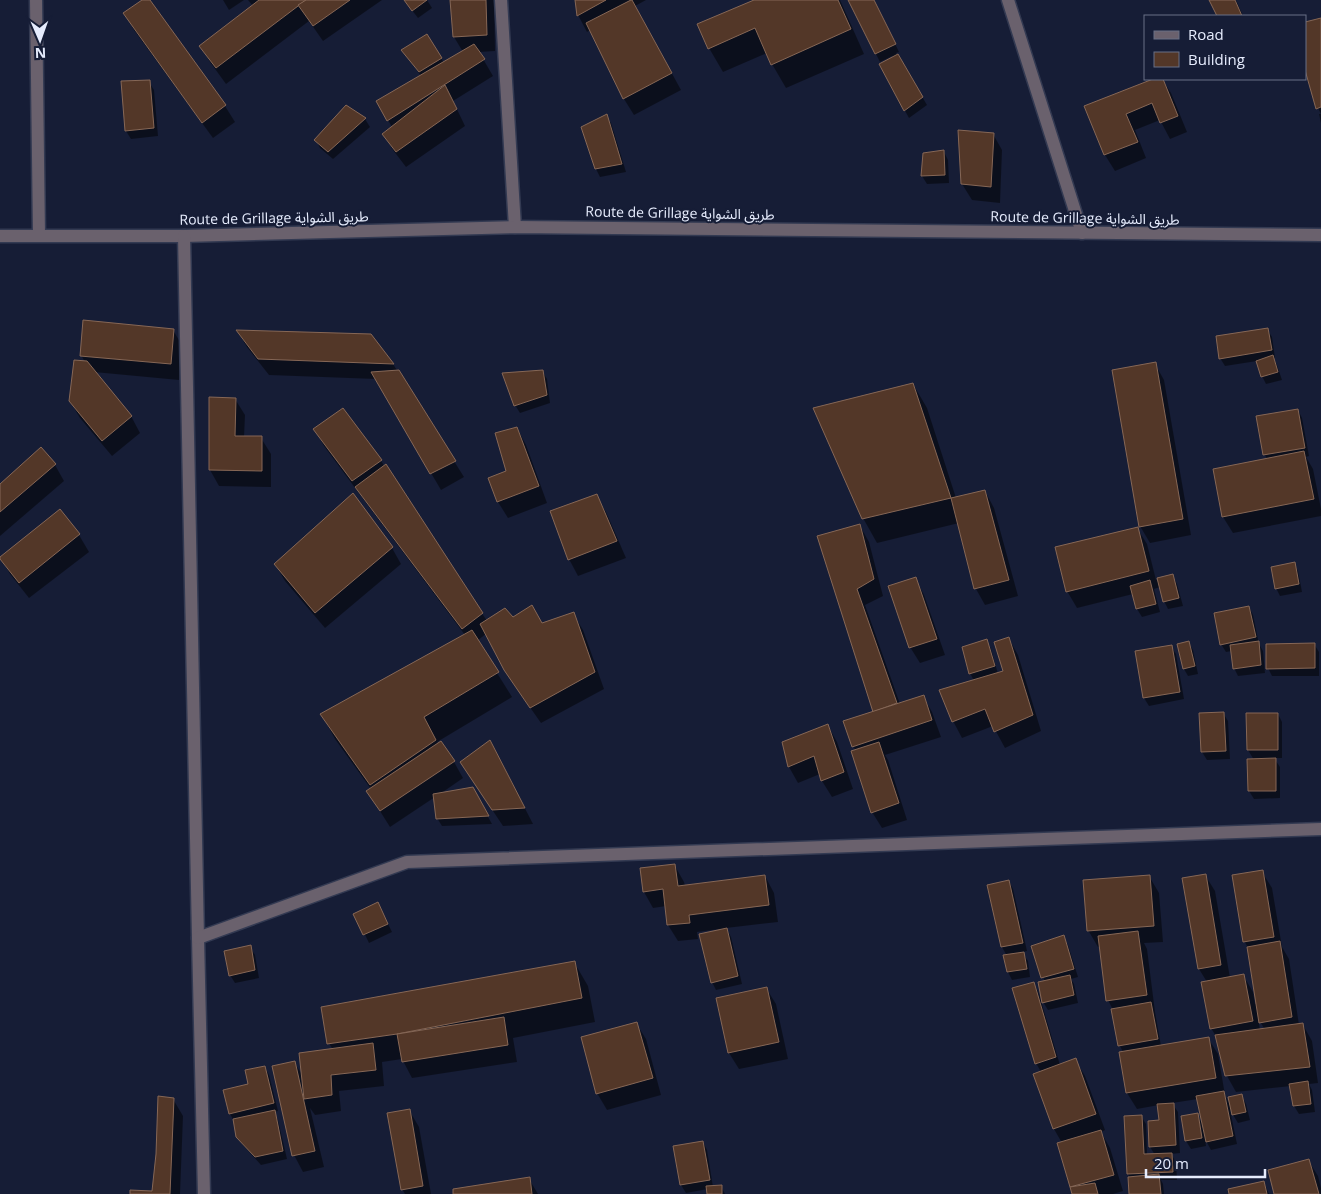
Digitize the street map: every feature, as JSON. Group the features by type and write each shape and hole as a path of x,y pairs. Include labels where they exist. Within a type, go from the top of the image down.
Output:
{"street":[{"path":"36,0 39,235"},
{"path":"501,0 515,227"},
{"path":"1008,0 1082,233"},
{"name":"Route de Grillage طريق الشواية","path":"0,236 184,236 515,227 1321,235"},
{"path":"184,236 204,1194"},
{"path":"198,938 407,862 1321,829"}],"building":[{"path":"142,0 150,0 226,105 202,123 123,13"},
{"path":"259,0 306,0 216,68 199,46"},
{"path":"306,0 350,0 313,26 298,5"},
{"path":"404,0 427,0 412,11"},
{"path":"450,0 486,0 487,35 453,37"},
{"path":"575,0 606,0 577,16"},
{"path":"631,0 672,73 623,99 586,23"},
{"path":"754,0 838,0 851,29 771,65 755,28 708,49 697,24"},
{"path":"848,0 874,0 896,44 875,54"},
{"path":"1209,0 1235,0 1242,15 1216,15"},
{"path":"1321,18 1321,107 1316,109 1306,74 1306,22"},
{"path":"427,34 442,58 419,72 401,50"},
{"path":"474,44 485,59 387,121 376,101"},
{"path":"898,54 923,97 904,111 879,64"},
{"path":"150,80 154,128 125,131 121,81"},
{"path":"1150,80 1163,80 1178,116 1160,123 1152,103 1126,114 1138,142 1104,155 1084,106"},
{"path":"445,85 457,109 396,152 382,134"},
{"path":"346,105 366,118 328,152 314,140"},
{"path":"607,114 622,164 595,169 581,127"},
{"path":"958,130 994,133 991,187 961,184"},
{"path":"944,150 945,175 921,176 923,153"},
{"path":"83,320 174,329 171,364 80,356"},
{"path":"1268,328 1272,350 1219,359 1216,336"},
{"path":"236,330 371,334 394,364 258,359"},
{"path":"1273,355 1278,372 1261,377 1256,361"},
{"path":"74,360 87,361 132,416 102,441 69,401"},
{"path":"1156,362 1183,519 1139,527 1112,370"},
{"path":"399,370 456,461 430,474 371,372"},
{"path":"543,370 547,395 514,406 502,373"},
{"path":"913,383 951,498 862,519 813,408"},
{"path":"209,397 236,398 235,436 262,436 262,471 209,470"},
{"path":"343,408 382,460 352,481 313,429"},
{"path":"1298,409 1305,448 1263,455 1256,416"},
{"path":"517,427 539,486 497,502 488,478 506,471 495,433"},
{"path":"41,447 56,464 0,512 0,484"},
{"path":"1304,451 1314,499 1222,517 1213,469"},
{"path":"386,464 483,613 462,629 355,487"},
{"path":"985,490 1009,580 974,589 951,498"},
{"path":"353,493 393,547 315,613 274,564"},
{"path":"597,494 617,541 568,560 550,511"},
{"path":"60,509 80,534 19,583 0,557"},
{"path":"860,524 874,579 857,589 897,703 873,712 817,536"},
{"path":"1138,527 1149,571 1066,592 1055,547"},
{"path":"1295,562 1299,584 1275,589 1271,567"},
{"path":"1173,574 1179,598 1163,602 1157,578"},
{"path":"916,577 937,639 909,648 888,586"},
{"path":"1150,580 1156,604 1136,609 1130,586"},
{"path":"532,605 542,623 574,612 595,672 530,708 504,670 480,624 505,608 513,617"},
{"path":"1249,606 1256,637 1220,645 1214,613"},
{"path":"472,630 499,672 424,717 436,740 370,785 320,714"},
{"path":"1009,637 1033,715 994,732 985,709 952,722 939,690 1003,671 994,642"},
{"path":"987,639 995,666 969,674 962,647"},
{"path":"1189,641 1195,666 1183,669 1177,644"},
{"path":"1259,641 1261,665 1233,669 1230,645"},
{"path":"1315,643 1315,668 1266,669 1266,644"},
{"path":"1172,645 1180,692 1143,698 1135,651"},
{"path":"924,695 932,720 852,747 843,721"},
{"path":"1224,712 1226,751 1201,752 1199,713"},
{"path":"1246,713 1278,713 1278,750 1247,750"},
{"path":"828,724 844,772 821,781 814,756 788,767 782,742"},
{"path":"490,740 525,808 492,810 460,762"},
{"path":"441,741 455,761 380,811 366,791"},
{"path":"879,742 899,803 871,813 851,751"},
{"path":"1276,758 1276,791 1248,791 1247,759"},
{"path":"473,787 489,816 436,819 433,794"},
{"path":"675,864 678,886 765,875 769,905 689,915 690,923 667,925 663,889 643,892 640,868"},
{"path":"1263,870 1274,937 1243,942 1232,875"},
{"path":"1206,874 1221,965 1198,969 1182,878"},
{"path":"1150,875 1154,926 1087,931 1083,880"},
{"path":"1009,880 1023,943 1001,947 987,885"},
{"path":"378,902 388,924 363,935 353,914"},
{"path":"727,928 738,976 711,983 699,934"},
{"path":"1138,931 1147,995 1106,1001 1098,936"},
{"path":"1064,935 1074,969 1041,978 1031,946"},
{"path":"1280,941 1292,1017 1259,1023 1247,947"},
{"path":"251,945 255,970 229,976 224,951"},
{"path":"1024,952 1027,969 1007,972 1003,955"},
{"path":"575,961 582,998 397,1034 327,1044 321,1007"},
{"path":"1244,974 1253,1021 1210,1029 1201,982"},
{"path":"1070,975 1074,995 1042,1003 1038,982"},
{"path":"1034,982 1056,1057 1035,1064 1012,988"},
{"path":"767,987 779,1042 728,1053 716,998"},
{"path":"1151,1002 1158,1039 1118,1046 1111,1009"},
{"path":"504,1017 508,1045 402,1062 397,1034"},
{"path":"637,1022 653,1078 596,1094 581,1037"},
{"path":"1303,1023 1310,1067 1225,1076 1215,1035"},
{"path":"1209,1037 1216,1078 1126,1093 1119,1052"},
{"path":"373,1043 376,1070 331,1075 332,1095 304,1099 299,1053"},
{"path":"1076,1058 1096,1114 1053,1129 1033,1074"},
{"path":"295,1061 315,1151 292,1156 272,1066"},
{"path":"265,1066 274,1103 229,1114 223,1090 248,1084 245,1070"},
{"path":"1308,1081 1311,1104 1293,1106 1289,1084"},
{"path":"1224,1091 1233,1136 1206,1142 1196,1096"},
{"path":"1242,1094 1246,1112 1232,1115 1228,1097"},
{"path":"158,1096 174,1098 170,1194 130,1194 130,1190 152,1191 156,1154"},
{"path":"1174,1103 1176,1145 1149,1147 1148,1121 1159,1120 1157,1104"},
{"path":"410,1109 423,1186 401,1190 387,1113"},
{"path":"275,1110 283,1151 255,1157 236,1137 233,1119"},
{"path":"1198,1113 1202,1138 1185,1141 1181,1116"},
{"path":"1142,1115 1144,1154 1172,1153 1173,1172 1127,1174 1124,1116"},
{"path":"1101,1130 1114,1175 1070,1187 1057,1143"},
{"path":"703,1141 710,1180 680,1185 673,1146"},
{"path":"1309,1159 1319,1194 1274,1194 1268,1170"},
{"path":"1159,1174 1161,1194 1129,1194 1128,1177"},
{"path":"530,1177 532,1194 453,1194 453,1189"},
{"path":"1264,1181 1267,1194 1229,1194 1228,1189"},
{"path":"1095,1183 1098,1194 1072,1194 1070,1187"},
{"path":"722,1185 722,1194 707,1194 706,1186"}]}
